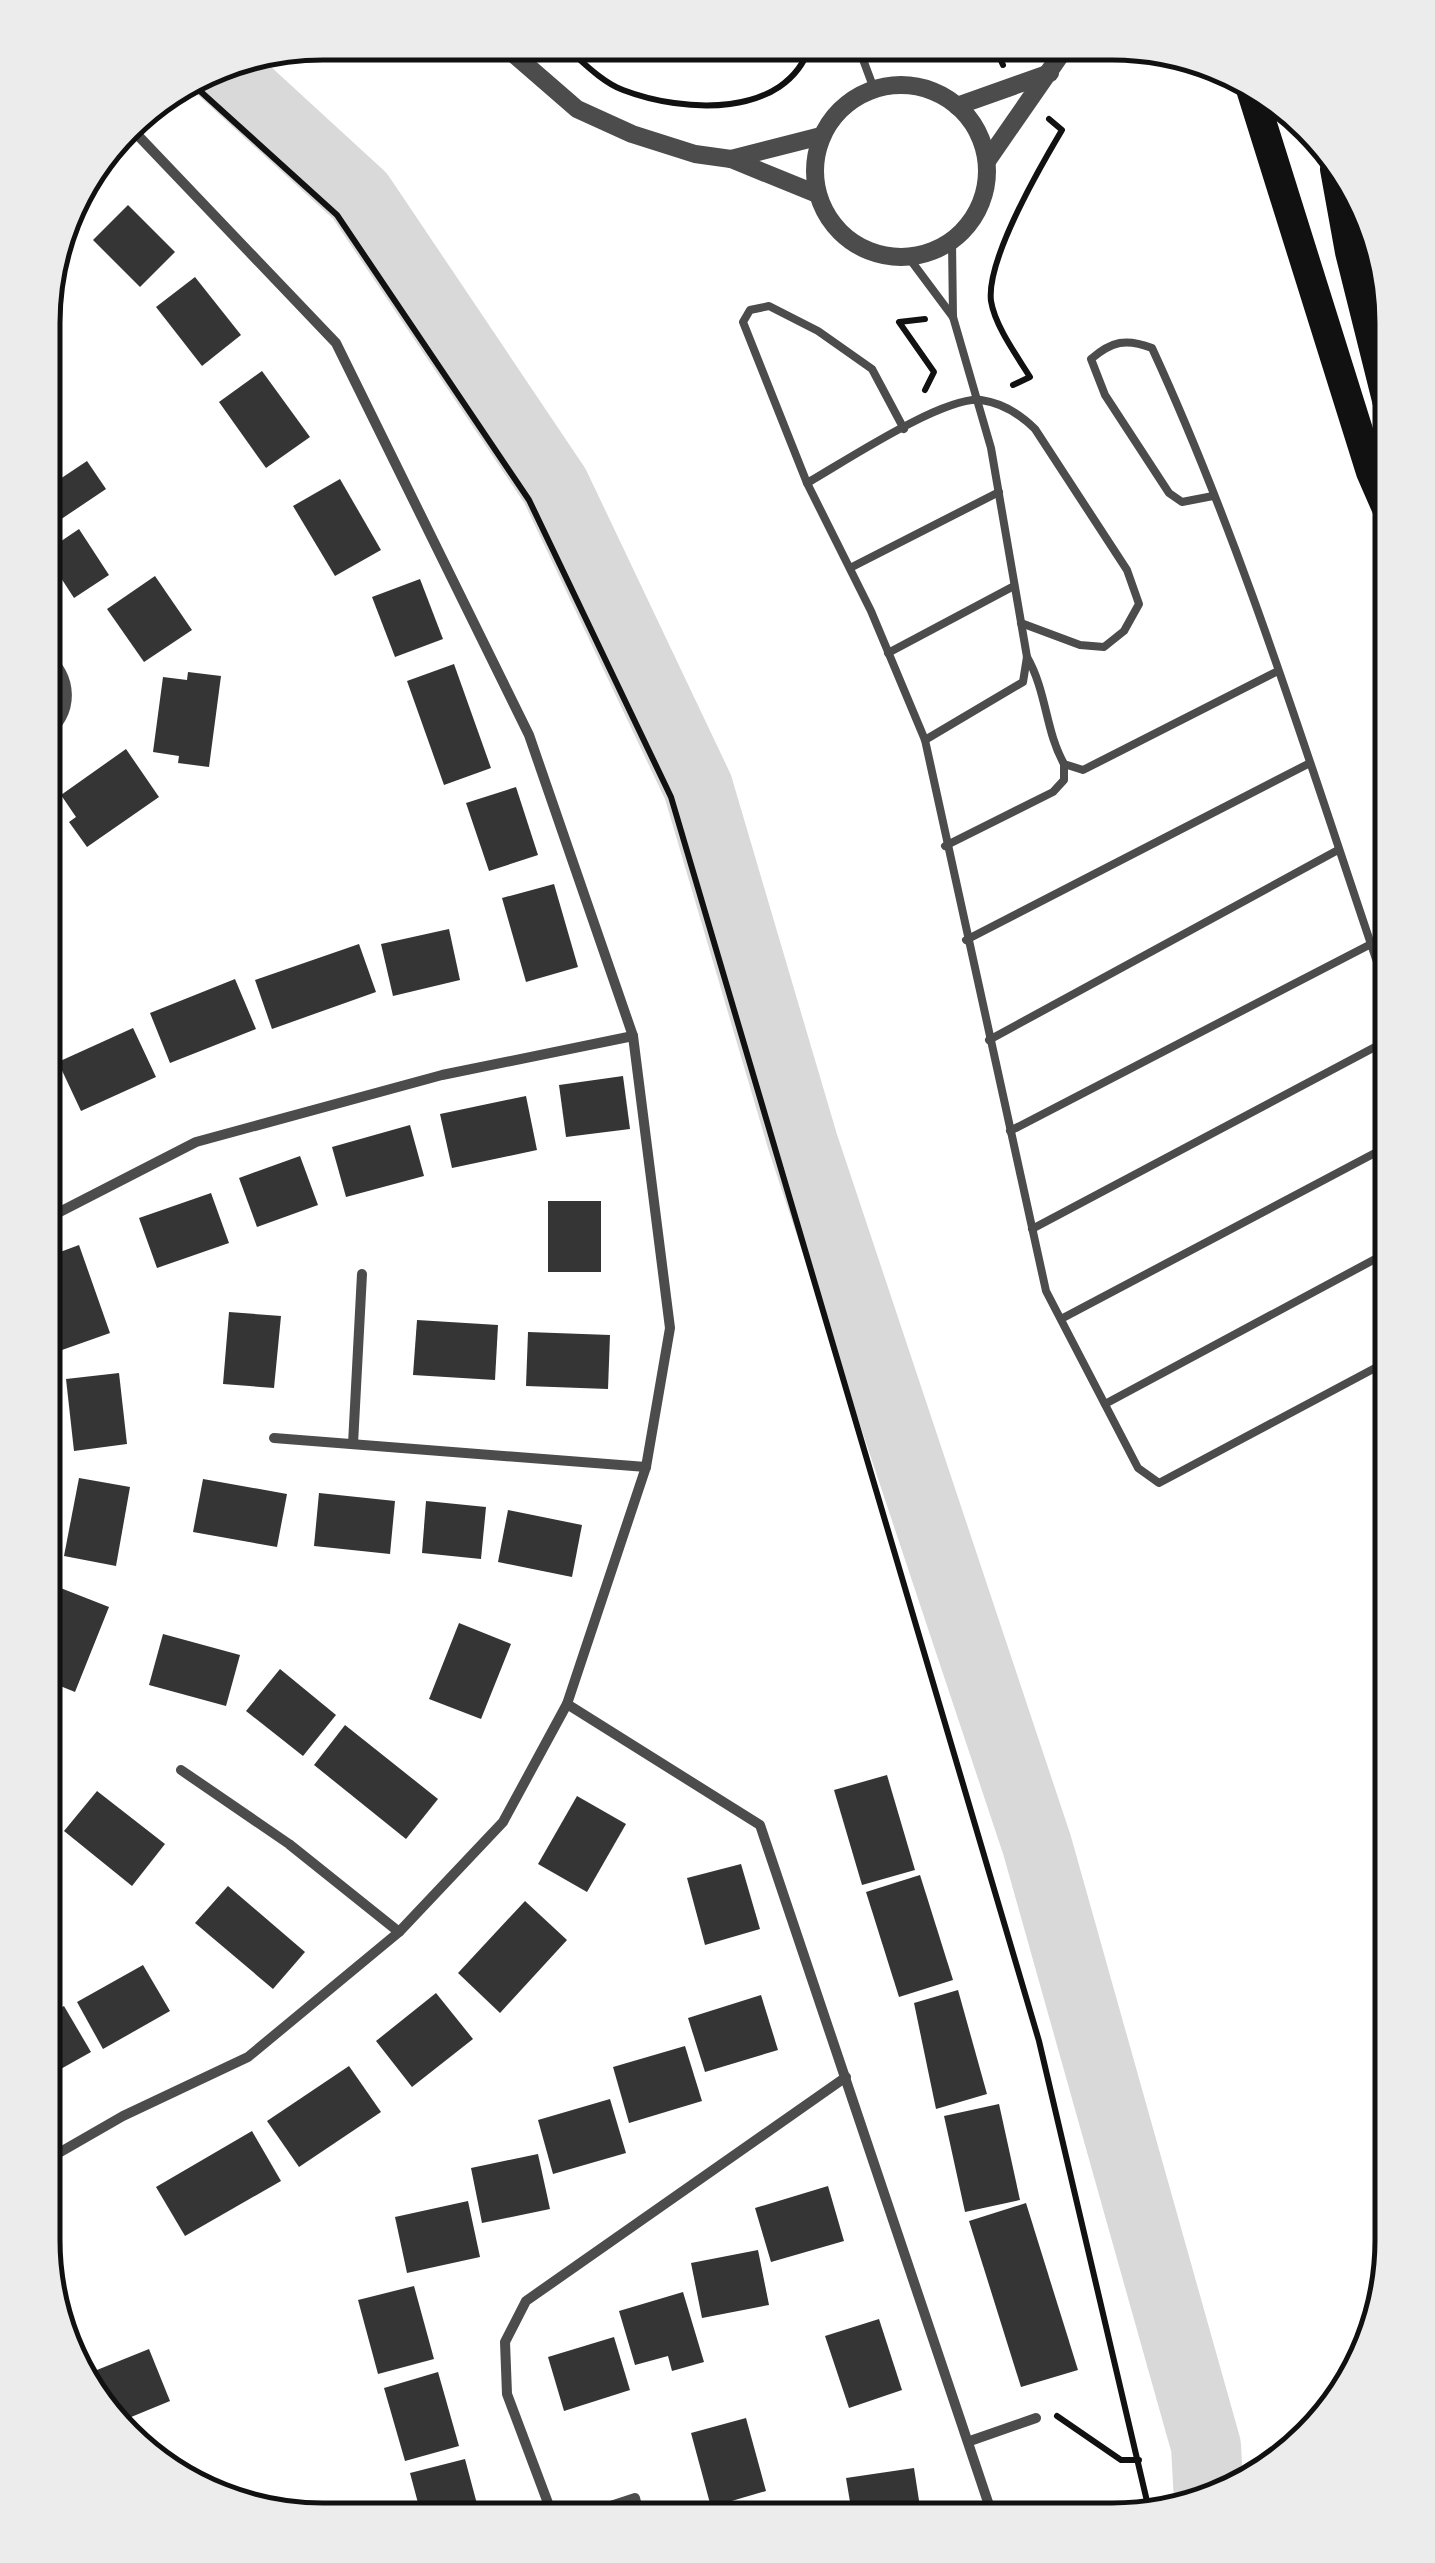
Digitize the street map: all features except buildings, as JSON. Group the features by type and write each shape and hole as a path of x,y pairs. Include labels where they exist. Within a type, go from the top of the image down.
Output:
{"highway":[{"path":"1255,102 1375,478"},
{"path":"1339,191 1375,352"}],"street":[{"path":"520,60 577,109 632,134 695,154 731,159 817,194"},
{"path":"987,161 1058,60"},
{"path":"957,106 1050,74"},
{"path":"918,86 957,106 982,140 987,161 986,192 973,220 952,242 909,258 885,257 842,235 826,216 817,194 814,165 821,136 834,115 874,88 918,86"},
{"path":"60,2152 123,2116 248,2056 399,1932 503,1822 567,1704 646,1467 670,1328 634,1036 529,735 336,342 138,136"},
{"path":"731,159 821,136"},
{"path":"60,671 68,693 60,718"},
{"path":"60,1212 196,1142 442,1075 634,1036"},
{"path":"353,1444 362,1274"},
{"path":"274,1438 646,1467"},
{"path":"567,1704 760,1825 989,2503"},
{"path":"181,1770 289,1844 399,1932"},
{"path":"548,2503 508,2394 505,2342 526,2302 846,2077"},
{"path":"970,2441 1036,2418"}],"lane":[{"path":"863,60 874,88"},
{"path":"945,846 1052,792 1064,780 1064,764 1052,743 1042,684 1027,657 980,400 953,316 952,242"},
{"path":"909,258 953,316"},
{"path":"904,429 872,369 818,331 769,306 750,310 743,322 807,483 850,568 925,740 945,846 1046,1292 1138,1468 1160,1483 1374,1368"},
{"path":"1213,496 1182,502 1169,494 1104,395 1090,359 1108,345 1131,340 1152,348 1187,424 1213,496 1276,672 1375,955"},
{"path":"807,483 946,406 980,400 1018,413 1036,428 1126,570 1139,604 1124,631 1104,647 1080,646 1021,623"},
{"path":"850,568 999,492"},
{"path":"888,653 1014,586"},
{"path":"925,740 1023,682 1027,657"},
{"path":"1064,764 1083,770 1276,672"},
{"path":"966,940 1308,764"},
{"path":"989,1040 1338,850"},
{"path":"1010,1131 1371,944"},
{"path":"1032,1230 1375,1047"},
{"path":"1061,1319 1375,1153"},
{"path":"1105,1404 1375,1259"}],"path":[{"path":"582,60 619,89 670,104 726,105 772,93 800,72 805,60"},
{"path":"200,90 338,215 529,500 671,797 1039,2041 1147,2501"},
{"path":"980,400 1030,377 991,301 1000,258 1026,193 1062,130 1029,102"},
{"path":"1036,2418 1061,2416 1120,2460 1138,2460"}],"waterway":[{"path":"230,77 360,196 555,486 698,787 803,1143 1037,1845 1206,2446 1208,2484"}]}
